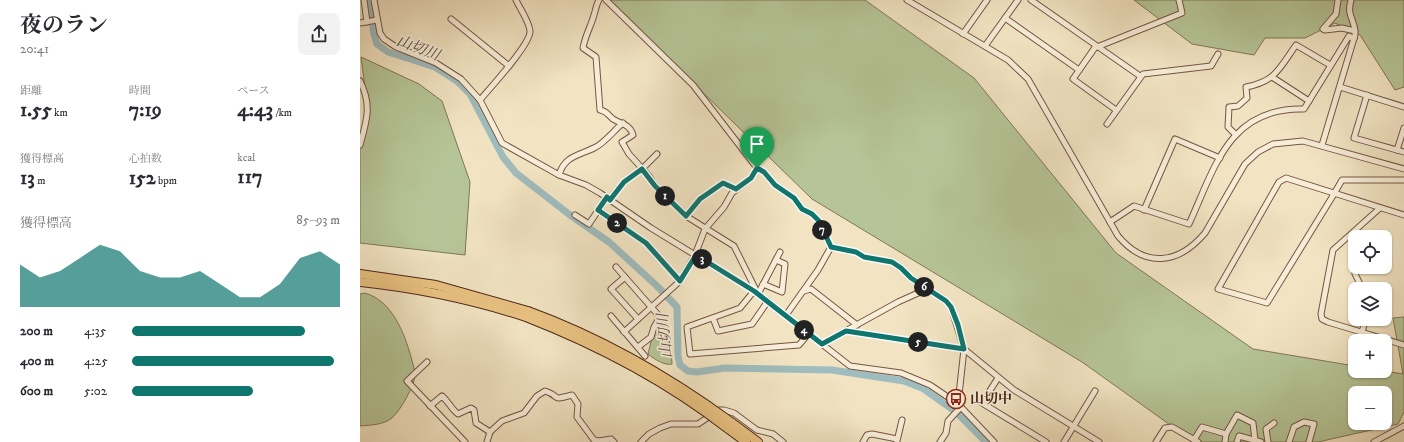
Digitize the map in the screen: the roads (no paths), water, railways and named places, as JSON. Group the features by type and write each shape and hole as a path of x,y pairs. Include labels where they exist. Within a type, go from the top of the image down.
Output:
{"highway":[{"path":"360,268 378,276"},
{"path":"360,274 455,289 527,314"},
{"path":"360,283 434,292 560,322 625,353 680,386 729,425 746,442"},
{"path":"729,425 758,442"}],"street":[{"path":"364,0 367,22"},
{"path":"374,0 380,33 384,39 396,47 447,69 461,78 480,100 502,143 559,175 586,185 609,198 756,292 850,366 901,373 918,378 941,391 994,442"},
{"path":"480,100 528,42 530,30 516,0"},
{"path":"599,0 595,6 595,14 587,31 583,48 596,57 600,110 606,111 611,117 628,127 633,135 622,142 629,154 655,186 686,216 734,246 756,292"},
{"path":"606,0 693,85 757,168 764,172 775,185 794,198 802,209 812,214 819,221 831,247"},
{"path":"907,0 1008,60 1028,80 1110,222 1128,248 1138,254 1150,258 1161,258 1181,254 1191,247 1204,233 1240,171 1258,152 1273,144 1303,141 1404,169"},
{"path":"964,34 987,0"},
{"path":"985,46 1018,0"},
{"path":"1031,0 1140,76"},
{"path":"1116,110 1073,79 1097,46 1182,13 1179,0"},
{"path":"1338,0 1336,14 1323,29 1342,28 1355,31"},
{"path":"1322,146 1354,39 1355,31 1349,14 1351,0"},
{"path":"1005,18 1079,70"},
{"path":"451,19 509,66"},
{"path":"360,23 377,20"},
{"path":"1110,222 1134,206 1189,224 1220,158 1244,125 1256,118 1280,110 1304,109 1349,36 1354,39"},
{"path":"1236,135 1228,127 1229,107 1238,106 1247,98 1246,87 1262,84 1272,77 1296,45 1330,65"},
{"path":"1107,124 1140,76 1143,74 1211,66 1218,54"},
{"path":"1272,77 1309,101"},
{"path":"360,81 366,95 368,108 360,145"},
{"path":"1340,87 1404,107"},
{"path":"1367,95 1354,138 1404,152"},
{"path":"559,175 565,164 580,152 595,148 623,123"},
{"path":"1397,150 1404,128"},
{"path":"1144,210 1175,139 1220,158"},
{"path":"575,215 589,224 598,210 624,182 642,169 657,154"},
{"path":"624,332 680,281 696,255 705,229 724,208 736,189 751,178 757,168"},
{"path":"1404,180 1342,180 1334,194 1267,303 1218,289 1279,182 1286,178 1334,194 1404,215"},
{"path":"686,216 700,199 723,183 736,189"},
{"path":"1380,208 1333,250 1321,314 1324,320 1404,345"},
{"path":"598,210 646,243 680,281"},
{"path":"831,247 856,252 864,257 892,262 927,289 946,301 951,307 964,349 959,407 948,421 946,433 940,442"},
{"path":"786,315 804,291 831,247"},
{"path":"780,252 763,284 740,308 687,327 690,354 799,345 808,334"},
{"path":"763,284 782,292 785,264 776,260"},
{"path":"616,267 660,317 654,327 651,337 638,347"},
{"path":"1355,274 1359,282"},
{"path":"625,277 611,289 638,319"},
{"path":"804,291 812,289 857,325"},
{"path":"822,344 898,302 927,289"},
{"path":"713,318 718,331 752,324 768,301"},
{"path":"611,316 645,356"},
{"path":"1362,332 1364,326"},
{"path":"846,331 964,349 998,378 1099,442"},
{"path":"427,362 407,381 465,442"},
{"path":"998,378 982,403 1046,442"},
{"path":"487,442 490,432 502,421 524,413 537,396 545,391 556,399 572,395 578,404 575,414 594,440 599,441 610,438 614,442"},
{"path":"1064,442 1096,391"},
{"path":"430,406 442,396 449,403 452,410 458,414 471,408 474,410 476,423 490,432"},
{"path":"641,442 649,434 660,428 671,424 698,424 719,410 724,410 734,413 758,430 773,434 783,442"},
{"path":"1225,442 1226,434 1237,415 1253,423 1255,440"},
{"path":"863,442 867,435 872,434 897,441 902,420"},
{"path":"1289,442 1294,427 1304,422 1314,424 1309,442"},
{"path":"1268,442 1266,429 1274,423"},
{"path":"1374,442 1404,426"},
{"path":"1158,441 1165,428 1172,427 1196,441 1202,427 1226,434"},
{"path":"1237,442 1239,436 1261,442"}],"waterway":[{"name":"山切川","path":"369,0 374,35 377,44 388,52 435,67 457,81 470,94 503,157 516,173 570,215 609,242 657,286 677,307 678,356 680,365 688,371 697,372 725,368 832,370 904,381 922,388 956,412 986,442"}],"place":[{"name":"山切中","path":"956,399"}]}
